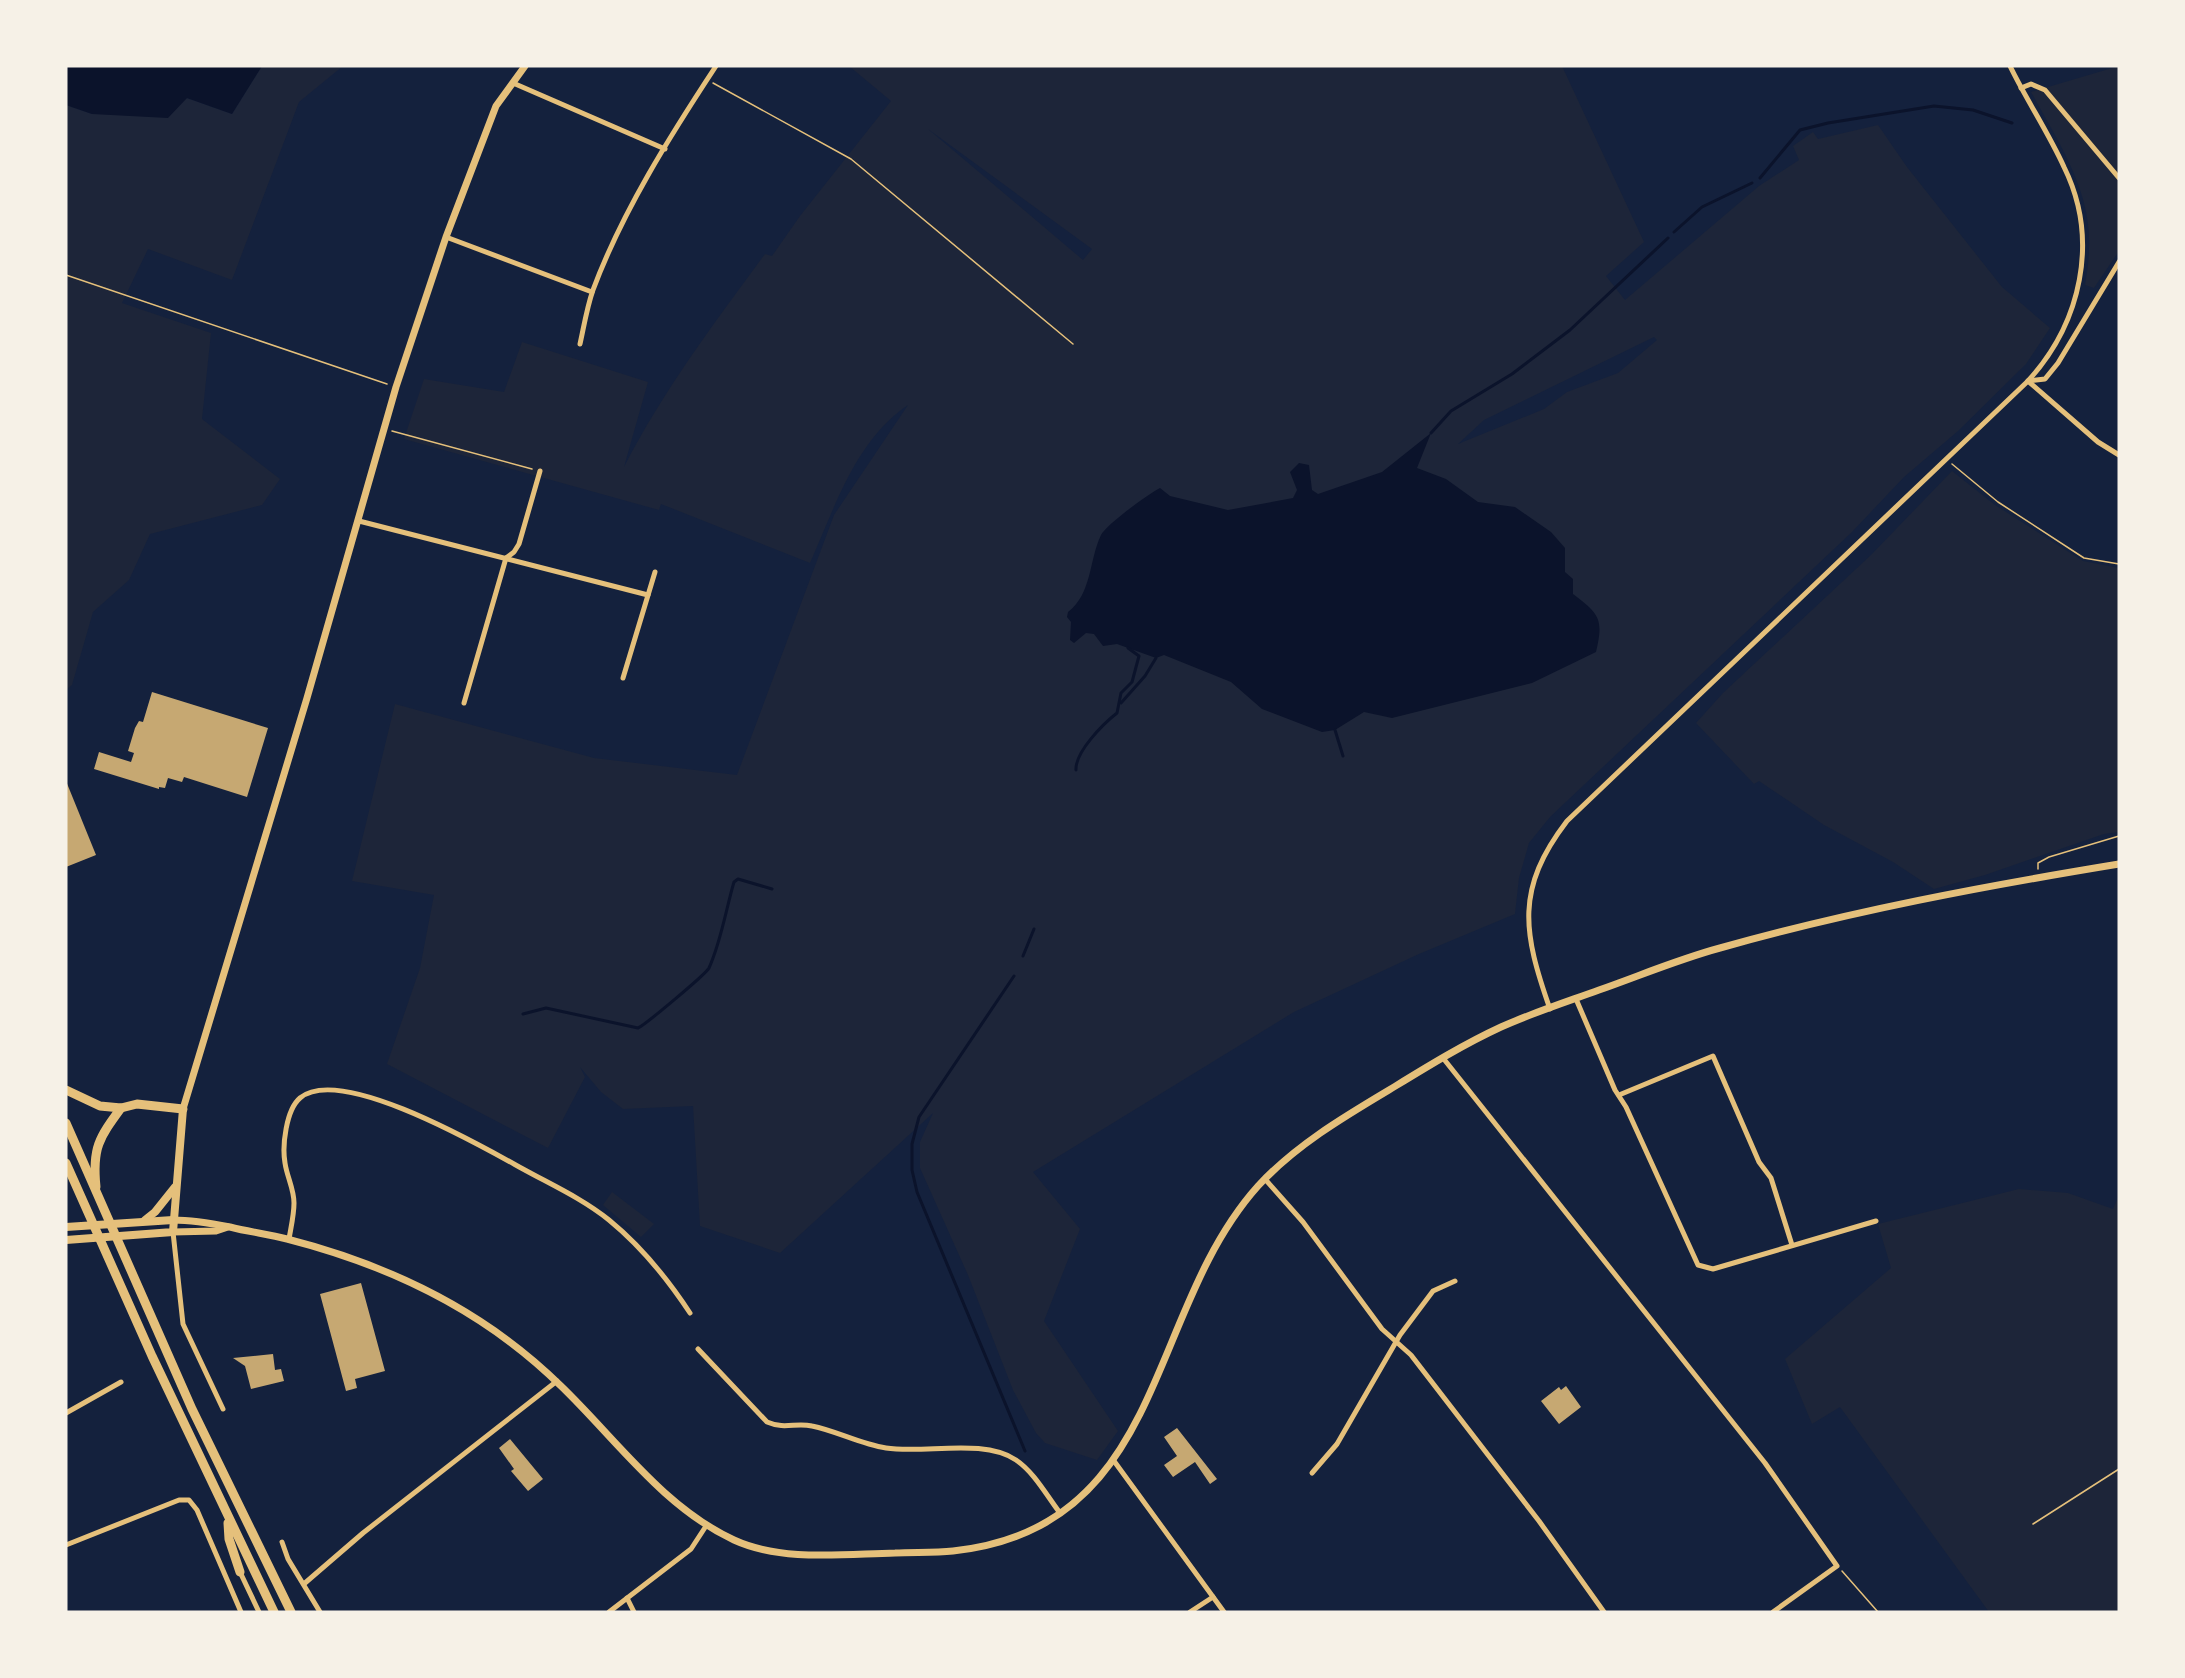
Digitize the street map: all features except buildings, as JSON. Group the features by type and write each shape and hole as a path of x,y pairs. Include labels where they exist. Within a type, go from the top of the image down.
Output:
{"highway":[{"path":"66,1090 91,1103 122,1108 137,1104 183,1109"},
{"path":"98,1200 94,1158 97,1143 105,1128 122,1108"},
{"path":"66,1123 116,1243 229,1489 291,1612"},
{"path":"66,1163 101,1244 274,1612"},
{"path":"66,1181 84,1206"},
{"path":"228,1518 228,1539 240,1572"}],"main road":[{"path":"66,1240 173,1232 183,1109"},
{"path":"144,1221 155,1212 175,1188"},
{"path":"66,1227 173,1220"}],"street":[{"path":"183,1109 359,521 396,387 446,237 496,106 525,66"},
{"path":"580,344 592,292 617,235 665,149 716,66"},
{"path":"1550,1009 1534,966 1528,926 1529,901 1534,880 1552,840 1567,820 2028,381 2054,350 2072,312 2082,272 2084,247 2076,196 2065,168 2010,66"},
{"path":"513,83 665,149"},
{"path":"2021,88 2031,84 2045,90 2119,178"},
{"path":"446,237 592,292"},
{"path":"2028,381 2045,379 2058,363 2119,262"},
{"path":"2028,381 2098,442 2119,456"},
{"path":"464,703 506,558 519,544 540,471"},
{"path":"359,521 648,595"},
{"path":"623,678 646,611 655,572"},
{"path":"173,1220 209,1221 289,1239 365,1262 434,1293 475,1317 519,1349 557,1381 657,1486 688,1514 739,1543 784,1553 831,1555 945,1551 1015,1538 1060,1513 1092,1486 1114,1461 1146,1405 1198,1279 1212,1251 1226,1228 1265,1179 1315,1136 1443,1058 1492,1031 1576,999 1736,944 1909,903 2038,877 2119,864"},
{"path":"1576,999 1698,1265 1713,1269 1876,1221"},
{"path":"1619,1095 1713,1056 1759,1162 1771,1178 1792,1245"},
{"path":"1443,1058 1765,1463 1837,1566 1773,1612"},
{"path":"289,1239 294,1203 285,1155 292,1108 300,1098 315,1091 332,1091 376,1099 436,1122 591,1207 639,1246 668,1280 690,1313"},
{"path":"1265,1179 1303,1222 1382,1329 1419,1364 1564,1554 1604,1612"},
{"path":"223,1409 183,1324 173,1232 216,1232 228,1227"},
{"path":"1312,1473 1338,1444 1400,1335 1433,1291 1455,1281"},
{"path":"698,1349 768,1422 779,1427 814,1426 861,1443 888,1449 993,1450 1016,1460 1027,1469 1060,1513"},
{"path":"304,1583 557,1381"},
{"path":"66,1413 121,1382"},
{"path":"1114,1461 1224,1612"},
{"path":"66,1545 179,1500 189,1500 198,1510 241,1612"},
{"path":"609,1612 691,1549 706,1526"},
{"path":"282,1542 288,1559 320,1612"},
{"path":"240,1572 259,1612"},
{"path":"1190,1612 1213,1597"},
{"path":"627,1598 634,1612"}],"path":[{"path":"707,80 851,159 1073,344"},
{"path":"66,275 396,387"},
{"path":"385,429 540,471"},
{"path":"1947,458 1955,469 1998,502 2084,558 2119,564"},
{"path":"2038,877 2038,863 2049,857 2119,836"},
{"path":"2033,1524 2119,1469"},
{"path":"1837,1566 1878,1612"}],"shaded area":[{"path":"66,66 262,66 232,114 187,98 168,118 92,114 66,105"},
{"path":"262,66 343,66 299,102 232,280 148,249 122,303 211,333 202,419 280,479 262,505 150,534 129,580 93,612 72,685 66,690 66,105 92,114 187,98 232,114"},
{"path":"849,66 1562,66 1644,242 1606,276 1625,300 1759,186 1799,160 1793,146 1813,132 1818,139 1878,125 1907,167 2002,287 2050,328 2026,364 1958,431 1904,477 1852,532 1550,817 1529,843 1519,878 1515,914 1419,954 1294,1012 1033,1172 1080,1229 1044,1321 1118,1431 1097,1460 1045,1443 1036,1433 1013,1390 968,1275 920,1168 920,1142 933,1113 780,1253 700,1226 693,1106 623,1109 601,1092 580,1067 585,1077 548,1148 387,1064 420,968 434,895 352,881 395,704 594,758 737,775 834,515 908,405 874,437 860,456 838,498 810,563 661,504 659,510 404,439 424,379 504,392 522,342 648,382 624,467 655,411 727,305 765,254 772,256 800,216 891,101","holes":["928,129 1092,249 1083,260","1654,337 1657,340 1618,373 1567,392 1544,409 1458,444 1484,420"]},
{"path":"2119,66 2119,251 2094,288 2085,285 2089,257 2088,227 2079,186 2062,147 2031,92"},
{"path":"1431,433 1417,468 1446,479 1478,502 1515,507 1551,532 1565,548 1565,572 1573,579 1573,594 1594,612 1599,624 1596,652 1532,683 1392,718 1364,712 1335,730 1322,732 1262,709 1231,682 1164,655 1156,658 1117,644 1103,646 1094,634 1086,633 1074,643 1070,640 1071,622 1067,617 1068,612 1082,596 1101,535 1119,517 1160,488 1170,496 1228,510 1293,498 1297,490 1290,472 1299,463 1309,465 1312,490 1318,494 1382,472"},
{"path":"1952,471 1995,505 2083,561 2119,568 2119,832 2104,834 1985,875 1934,889 1893,862 1824,825 1759,781 1754,784 1696,723 1723,693 1871,555"},
{"path":"2019,1189 2068,1193 2113,1209 2119,1195 2119,1612 1989,1612 1840,1407 1812,1424 1785,1359 1891,1268 1878,1224"},
{"path":"612,1192 654,1224 641,1237 603,1205"}],"waterway":[{"path":"1760,178 1800,130 1828,123 1934,106 1973,110 2012,123"},
{"path":"1674,232 1702,207 1752,183"},
{"path":"1431,433 1451,411 1512,374 1570,330 1668,238"},
{"path":"1076,770 1085,747 1117,713 1121,693 1132,682 1139,656 1128,648"},
{"path":"1121,703 1145,676 1156,658"},
{"path":"1335,730 1343,756"},
{"path":"523,1014 546,1008 638,1028 709,968 734,882 738,879 772,889"},
{"path":"1023,956 1034,929"},
{"path":"1014,976 919,1117 912,1144 912,1170 917,1192 1025,1451"}]}
